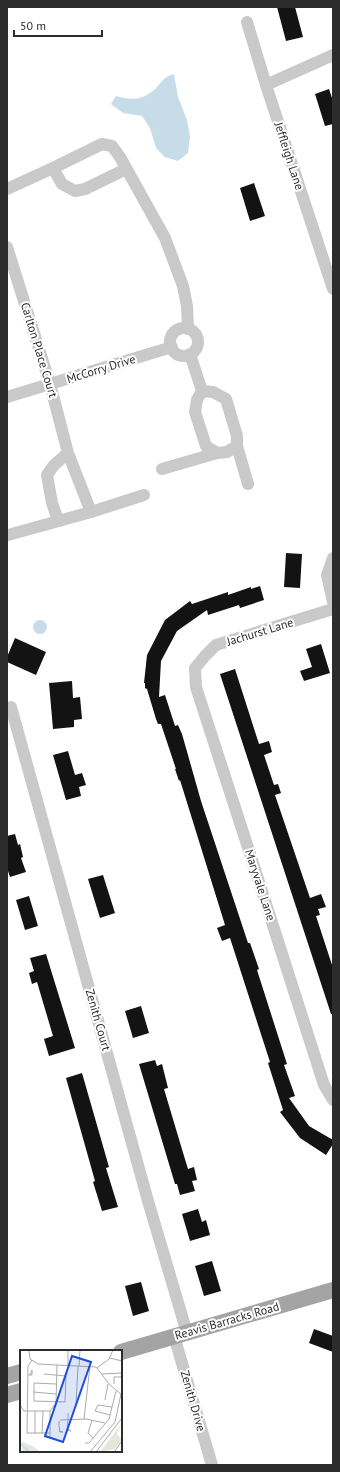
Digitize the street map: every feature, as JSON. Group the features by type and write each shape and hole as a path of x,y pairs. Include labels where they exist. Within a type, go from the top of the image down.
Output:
{"main road":[{"name":"Reavis Barracks Road","path":"122,1352 333,1290"},
{"path":"7,1376 20,1372"},
{"path":"7,1395 20,1391"}],"street":[{"name":"Jeffleigh Lane","path":"247,22 266,85 333,289"},
{"path":"266,85 333,54"},
{"path":"7,189 102,144 112,146 120,157 165,238 183,286 187,306 188,329"},
{"path":"53,168 62,184 75,191 85,189 126,169"},
{"name":"Carlton Place Court","path":"7,247 50,384 68,453 91,512"},
{"path":"181,329 188,329 194,332 198,340 196,349 190,354 181,355 172,347 171,342 173,334 181,329"},
{"name":"McCorry Drive","path":"7,397 172,347"},
{"path":"190,354 202,391 197,400 195,412 206,446 216,453"},
{"path":"202,391 213,392 226,399 237,436 236,446 248,484"},
{"path":"162,469 216,453 227,452 236,446"},
{"path":"58,520 52,503 46,475 54,464 68,453"},
{"path":"8,535 91,512 144,495"},
{"path":"333,558 327,575 333,602"},
{"name":"Jachurst Lane","path":"195,668 216,645 333,610"},
{"name":"Maryvale Lane","path":"195,668 196,687 324,1086 333,1100"},
{"name":"Zenith Court","path":"11,707 148,1200 180,1335"},
{"name":"Zenith Drive","path":"180,1335 212,1465"}],"water":[{"path":"174,74 178,97 187,120 190,137 188,153 178,161 165,157 156,148 150,128 142,116 123,113 111,104 116,96 132,99 146,96 165,78"},
{"path":"37,620 43,620 47,624 47,630 43,634 37,634 33,630 33,624"}],"building":[{"path":"277,7 295,7 303,37 286,41"},
{"path":"329,89 333,101 333,124 325,126 315,94"},
{"path":"254,183 265,216 250,221 240,188"},
{"path":"286,553 302,554 300,588 284,587"},
{"path":"260,586 264,600 240,608 239,605 208,615 207,610 177,631 161,661 159,697 165,695 175,726 178,725 182,734 201,801 248,943 250,943 259,969 257,970 287,1064 284,1065 295,1096 289,1098 309,1126 333,1140 333,1144 326,1155 300,1138 280,1112 283,1110 268,1063 270,1062 230,938 222,941 217,928 225,925 180,780 179,781 161,724 158,724 144,683 147,655 165,620 190,601 192,604 228,592 228,595 251,587 251,589"},
{"path":"15,638 46,652 36,675 7,662 7,657"},
{"path":"321,644 330,673 304,681 300,671 312,667 306,649"},
{"path":"235,669 259,744 269,741 272,752 264,755 274,785 278,784 281,793 275,795 310,898 321,894 326,907 318,909 320,915 316,916 333,968 333,1014 331,1014 220,674"},
{"path":"72,681 73,698 80,697 82,719 74,720 74,727 53,729 49,683"},
{"path":"68,751 75,775 82,773 86,785 79,787 81,796 66,800 53,755"},
{"path":"15,834 18,845 20,844 23,857 21,858 26,872 10,877 7,868 7,836"},
{"path":"103,875 115,913 100,918 88,879"},
{"path":"29,896 38,926 25,930 16,900"},
{"path":"46,954 75,1048 49,1056 44,1039 53,1036 37,982 32,984 29,973 34,971 30,958"},
{"path":"141,1006 149,1033 133,1038 125,1011"},
{"path":"155,1060 157,1066 162,1064 168,1088 164,1089 184,1156 188,1169 194,1167 197,1180 192,1181 195,1191 180,1195 177,1184 175,1184 139,1064"},
{"path":"82,1073 109,1167 106,1168 118,1207 102,1211 66,1078"},
{"path":"198,1209 202,1222 206,1220 210,1235 190,1241 182,1214"},
{"path":"212,1261 221,1291 204,1296 195,1266"},
{"path":"141,1282 149,1311 133,1316 125,1286"},
{"path":"314,1329 333,1336 333,1352 309,1343"}]}
